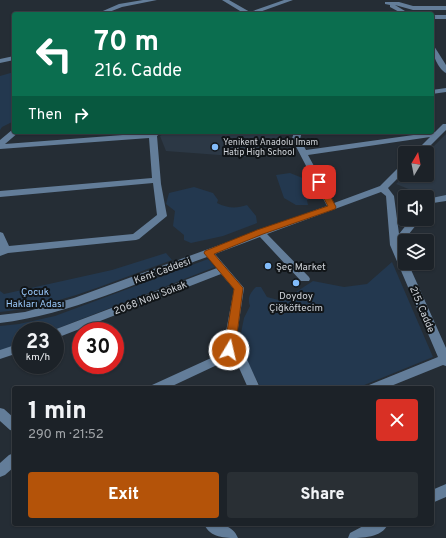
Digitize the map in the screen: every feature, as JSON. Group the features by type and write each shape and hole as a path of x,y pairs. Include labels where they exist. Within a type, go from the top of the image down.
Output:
{"street":[{"path":"104,12 121,5 154,0"},
{"path":"225,0 246,12"},
{"path":"255,12 290,0"},
{"path":"385,2 413,8 446,8"},
{"path":"385,2 403,12"},
{"path":"434,17 446,17"},
{"path":"0,61 12,58"},
{"path":"435,58 446,71"},
{"path":"434,92 446,90"},
{"path":"425,146 446,126"},
{"path":"0,144 12,134"},
{"path":"0,147 156,134 157,180 162,216 136,237 3,252 0,235"},
{"path":"297,134 296,139 332,207"},
{"path":"304,153 437,134"},
{"name":"Kent Caddesi","path":"0,319 25,316 77,301 209,253 260,232 383,188 398,173"},
{"path":"0,194 157,180"},
{"name":"215. Cadde","path":"383,188 390,196 395,245 442,346 446,360"},
{"path":"434,200 446,198"},
{"path":"395,245 410,226"},
{"path":"260,232 305,279"},
{"path":"160,386 227,356 239,288 209,253"},
{"name":"2068 Nolu Sokak","path":"64,331 222,270"},
{"path":"0,355 12,350"},
{"path":"229,350 241,358 253,386"},
{"path":"378,386 446,360"},
{"path":"0,413 12,424"},
{"path":"0,470 12,461"},
{"path":"434,496 446,490"},
{"path":"214,526 231,538"},
{"path":"355,538 377,526"}],"shaded area":[{"name":"Yenikent Anadolu Imam Hatip High School","path":"163,134 281,134 273,143 246,157 166,151 160,136"},
{"path":"446,134 446,196 434,198 434,190 411,190 396,184 398,182 434,182 434,146"}],"green space":[{"path":"12,73 12,122 2,127 0,130 0,76"},
{"path":"290,173 305,179 319,191 318,195 307,200 308,205 296,205 284,198 276,175"},
{"path":"194,187 213,193 218,200 217,203 224,206 235,207 247,205 256,216 257,223 223,236 191,243 184,240 184,235 173,226 175,211 166,204 169,193"},
{"name":"Çocuk Hakları Adası","path":"166,253 172,260 87,291 43,304 0,312 0,291 4,294 112,270"},
{"path":"208,259 215,267 64,326 64,322 28,322 55,316"},
{"path":"392,262 433,357 362,386 260,386 244,356 233,348 241,333 244,318 250,306 250,296 256,287 261,287 267,297 282,301 313,281 344,287 367,284"},
{"path":"12,325 12,346 0,351 0,326"}],"place":[{"name":"Yenikent Anadolu Imam Hatip High School","path":"215,147"},
{"name":"Şeç Market","path":"268,266"},
{"name":"Doydoy Çiğköftecim","path":"296,283"}],"route":[{"path":"229,350 239,288 209,253 260,232 332,207 319,182"}]}
